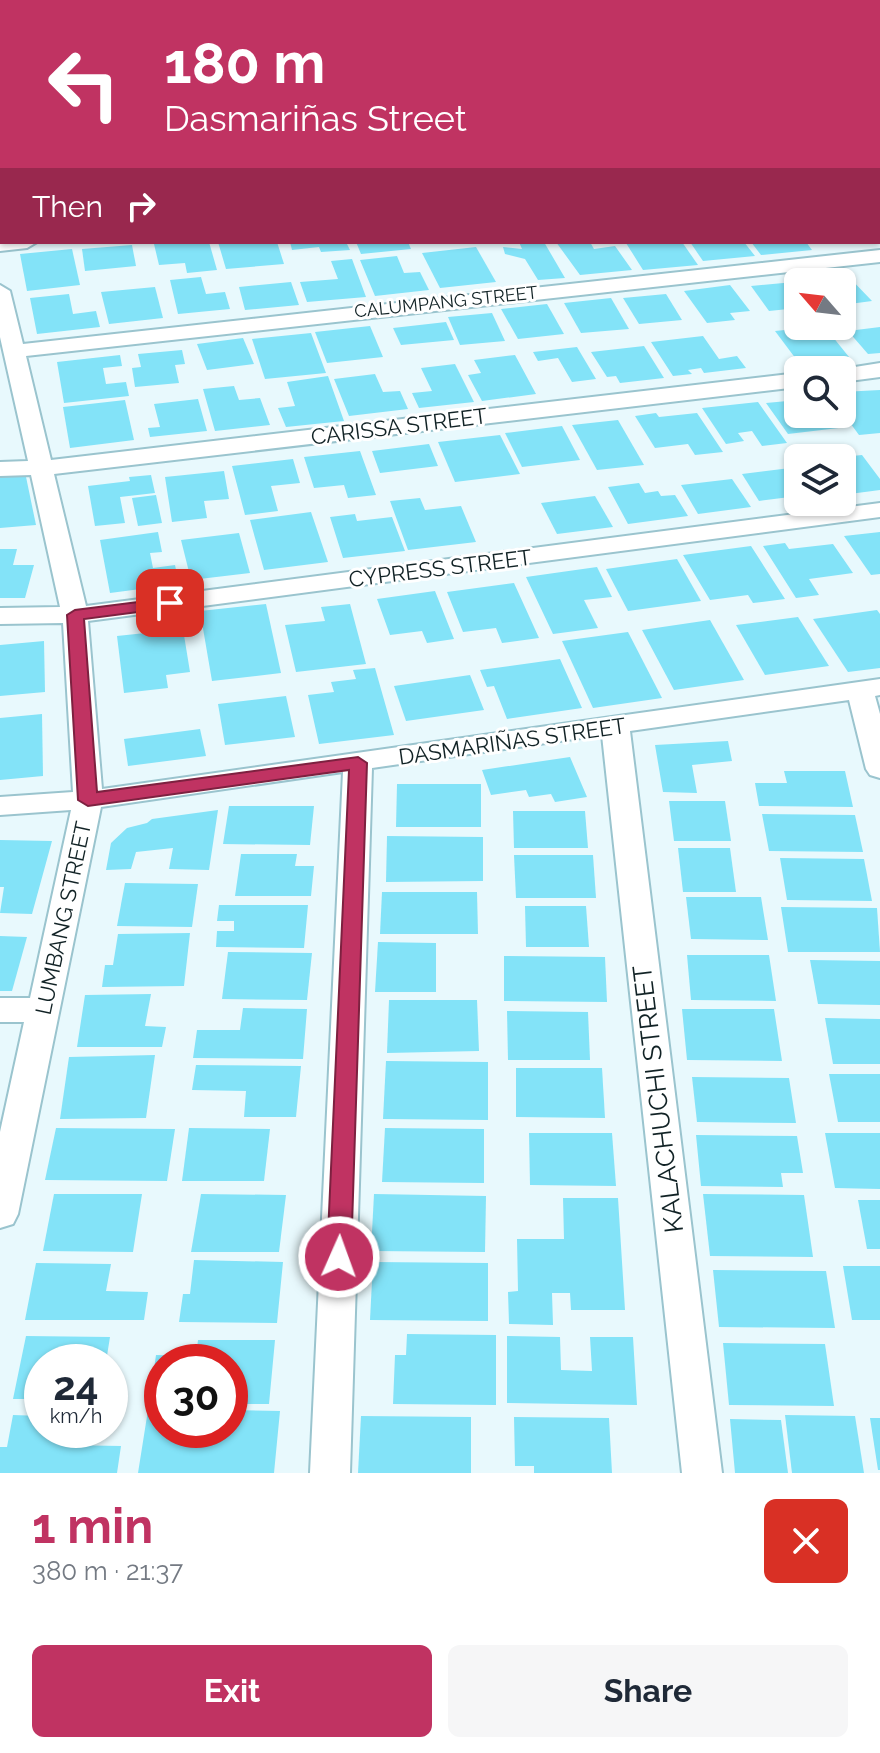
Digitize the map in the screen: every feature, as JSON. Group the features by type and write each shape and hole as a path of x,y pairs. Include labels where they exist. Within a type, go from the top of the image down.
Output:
{"street":[{"name":"CALUMPANG STREET","path":"13,351 880,256"},
{"name":"LUMBANG STREET","path":"0,291 75,615 88,800 0,1214"},
{"path":"856,373 880,370"},
{"name":"CARISSA STREET","path":"0,469 41,468 784,382"},
{"name":"CYPRESS STREET","path":"0,616 75,615 880,510"},
{"path":"870,688 880,769"},
{"name":"DASMARIÑAS STREET","path":"0,806 88,800 870,688"},
{"name":"KALACHUCHI STREET","path":"615,726 702,1473"},
{"path":"330,1473 358,763"},
{"path":"0,1010 45,1010"}],"building":[{"path":"154,244 210,244 217,270 187,273 185,263 159,265"},
{"path":"219,244 278,244 284,264 226,269"},
{"path":"290,244 347,244 350,250 321,252 319,247 292,250"},
{"path":"357,244 409,244 411,249 361,254"},
{"path":"520,244 545,244 565,278 538,280 525,259 505,254 503,247 522,249"},
{"path":"557,244 591,244 594,249 615,246 632,270 580,275"},
{"path":"627,244 683,244 698,265 643,270"},
{"path":"691,244 746,244 755,256 703,261"},
{"path":"753,244 808,244 812,250 761,255"},
{"path":"132,245 136,266 85,271 82,249"},
{"path":"476,247 496,282 440,288 422,253"},
{"path":"72,249 80,285 27,291 20,254"},
{"path":"397,256 404,273 420,272 429,290 375,296 360,260"},
{"path":"352,259 366,297 307,302 300,282 338,279 331,261"},
{"path":"201,277 206,294 225,292 230,309 178,314 170,280"},
{"path":"291,282 299,305 245,310 239,287"},
{"path":"784,283 784,309 769,311 751,286"},
{"path":"856,284 872,301 856,303"},
{"path":"730,285 750,311 730,313 735,320 707,323 684,291"},
{"path":"155,287 163,318 109,324 101,292"},
{"path":"69,294 73,314 96,311 100,327 37,334 30,298"},
{"path":"666,294 682,320 639,324 623,298"},
{"path":"611,298 629,329 581,333 564,303"},
{"path":"547,304 564,334 518,339 501,309"},
{"path":"492,313 505,341 460,345 448,317"},
{"path":"446,322 454,340 401,345 393,328"},
{"path":"370,326 383,357 327,363 315,332"},
{"path":"880,327 880,353 868,354 856,340 856,330"},
{"path":"784,330 784,340 835,340 848,356 794,356 775,331"},
{"path":"311,333 326,373 265,379 252,339"},
{"path":"703,336 719,359 737,356 746,368 704,373 701,368 688,370 692,374 673,376 651,342"},
{"path":"243,338 254,364 207,370 197,344"},
{"path":"644,346 664,378 620,383 616,376 607,377 591,352"},
{"path":"577,347 596,379 572,382 558,358 538,361 533,352"},
{"path":"182,350 185,364 175,365 179,383 135,387 132,368 141,367 138,354"},
{"path":"120,355 122,366 103,368 106,384 126,382 129,396 64,403 57,362"},
{"path":"515,355 536,394 482,401 468,375 481,373 474,360"},
{"path":"455,364 474,402 419,408 412,393 432,391 421,368"},
{"path":"375,374 383,392 400,391 408,409 349,416 334,379"},
{"path":"328,376 344,421 286,427 278,408 295,406 287,382"},
{"path":"234,386 239,400 260,398 270,425 215,431 203,389"},
{"path":"880,390 880,433 859,435 854,428 856,391"},
{"path":"198,399 207,431 150,437 148,428 160,427 154,404"},
{"path":"125,400 134,440 70,448 63,407"},
{"path":"784,401 784,428 839,428 788,434 766,403"},
{"path":"758,402 787,443 762,446 752,431 738,433 744,441 726,444 702,408"},
{"path":"656,413 659,417 697,413 723,452 695,455 688,444 655,448 635,416"},
{"path":"618,420 644,465 597,470 572,425"},
{"path":"562,426 580,460 522,467 505,433"},
{"path":"500,435 520,474 455,482 438,442"},
{"path":"429,444 438,466 380,473 372,451"},
{"path":"360,451 376,495 348,498 344,485 314,488 304,457"},
{"path":"862,455 880,479 880,490 856,493 856,456"},
{"path":"293,459 300,483 271,486 278,511 245,515 232,466"},
{"path":"784,469 784,498 759,501 742,474"},
{"path":"224,471 229,499 204,501 207,518 172,522 165,477"},
{"path":"25,472 36,525 0,528 0,475"},
{"path":"151,475 155,493 120,497 125,523 95,526 88,486"},
{"path":"732,479 751,507 698,514 681,485"},
{"path":"639,483 645,493 658,491 661,496 675,495 688,516 628,524 608,487"},
{"path":"156,495 162,523 138,526 132,498"},
{"path":"595,496 613,527 557,534 541,503"},
{"path":"420,498 425,510 461,506 476,542 408,550 390,501"},
{"path":"311,512 328,562 264,570 250,520"},
{"path":"355,514 357,521 392,517 405,551 343,558 330,517"},
{"path":"158,532 162,552 150,553 153,568 175,565 179,584 110,593 100,540"},
{"path":"880,532 880,574 871,575 844,536"},
{"path":"239,533 250,573 191,580 181,540"},
{"path":"785,543 789,549 833,544 853,573 809,579 819,595 796,598 763,546"},
{"path":"751,546 785,599 753,603 748,595 710,600 683,555"},
{"path":"0,549 17,549 13,565 34,565 25,598 0,598"},
{"path":"677,559 701,601 628,611 606,569"},
{"path":"597,567 612,597 584,600 598,628 553,634 526,577"},
{"path":"514,583 539,638 502,643 496,628 463,632 447,592"},
{"path":"435,591 454,639 427,643 422,631 390,635 377,599"},
{"path":"266,604 281,673 212,681 200,611"},
{"path":"350,604 366,664 296,672 285,625 325,621 321,607"},
{"path":"877,610 880,614 880,668 848,672 813,619"},
{"path":"798,617 829,666 765,675 736,625"},
{"path":"710,620 744,680 674,690 642,630"},
{"path":"183,629 190,672 166,675 168,688 124,693 117,636"},
{"path":"628,632 662,698 593,708 562,641"},
{"path":"44,641 45,692 0,696 0,645"},
{"path":"560,659 582,708 507,719 494,686 487,687 480,670"},
{"path":"375,668 394,735 319,744 308,695 334,692 331,682 356,679 353,670"},
{"path":"470,675 484,710 406,721 394,686"},
{"path":"286,696 295,737 225,745 218,704"},
{"path":"42,714 43,776 0,780 0,718"},
{"path":"200,729 206,756 128,766 124,739"},
{"path":"728,741 732,761 692,765 697,793 663,792 655,745"},
{"path":"570,757 587,797 555,802 551,794 529,797 526,790 491,795 482,770"},
{"path":"784,771 845,771 853,807 759,806 755,783 787,783"},
{"path":"397,784 481,784 481,827 396,827"},
{"path":"669,801 725,801 731,841 674,841"},
{"path":"229,806 314,806 310,845 223,844"},
{"path":"218,810 209,870 169,869 173,848 136,852 131,869 106,870 111,843 127,828 152,819"},
{"path":"513,811 585,811 588,848 514,848"},
{"path":"762,814 855,815 863,852 769,851"},
{"path":"387,836 483,837 483,881 386,882"},
{"path":"0,840 52,841 32,914 0,913 4,887 0,887"},
{"path":"678,848 730,848 736,892 683,892"},
{"path":"241,854 297,854 295,866 314,866 311,896 235,896"},
{"path":"514,855 593,855 596,898 516,898"},
{"path":"780,858 864,859 872,901 787,900"},
{"path":"125,883 198,884 192,927 117,926"},
{"path":"382,892 477,892 478,934 380,934"},
{"path":"686,897 761,897 768,940 691,939"},
{"path":"219,905 308,905 304,948 216,947 217,931 234,931 234,921 217,921"},
{"path":"525,906 586,906 589,947 526,947"},
{"path":"781,907 877,908 880,952 788,952"},
{"path":"190,933 184,986 102,987 105,965 113,965 118,934"},
{"path":"0,936 27,937 12,991 0,991"},
{"path":"378,942 436,943 436,992 375,992"},
{"path":"228,952 312,953 307,1000 222,999"},
{"path":"687,955 769,955 776,1001 691,1000"},
{"path":"504,956 605,957 607,1002 504,1001"},
{"path":"810,960 880,961 880,1005 818,1004"},
{"path":"151,994 145,1026 166,1027 162,1047 77,1047 85,995"},
{"path":"389,1000 477,1000 479,1051 387,1053"},
{"path":"243,1008 307,1009 303,1059 193,1058 197,1030 240,1030"},
{"path":"682,1009 774,1009 782,1061 687,1060"},
{"path":"507,1011 588,1012 590,1060 508,1060"},
{"path":"825,1018 880,1019 880,1064 833,1064"},
{"path":"155,1055 146,1118 60,1119 69,1057"},
{"path":"386,1061 488,1062 488,1120 383,1119"},
{"path":"196,1065 301,1066 296,1117 244,1117 246,1091 192,1090"},
{"path":"516,1068 602,1068 605,1118 516,1117"},
{"path":"829,1074 880,1074 880,1122 838,1122"},
{"path":"692,1077 789,1078 796,1123 697,1122"},
{"path":"56,1128 175,1129 167,1181 45,1180"},
{"path":"189,1128 270,1129 264,1181 182,1181"},
{"path":"385,1128 484,1129 484,1183 382,1182"},
{"path":"529,1133 612,1133 616,1186 530,1185"},
{"path":"825,1133 880,1133 880,1189 835,1188"},
{"path":"696,1135 797,1136 803,1173 781,1173 783,1187 701,1186"},
{"path":"54,1194 142,1194 133,1252 43,1251"},
{"path":"201,1194 286,1195 279,1252 191,1252"},
{"path":"374,1194 486,1196 485,1252 371,1251"},
{"path":"703,1194 804,1195 813,1257 710,1256"},
{"path":"563,1198 618,1198 625,1310 571,1310 570,1293 552,1293 553,1325 509,1324 508,1292 518,1291 517,1239 564,1239"},
{"path":"858,1200 880,1200 880,1249 867,1249"},
{"path":"194,1260 283,1262 277,1323 179,1322 183,1294 190,1294"},
{"path":"373,1262 488,1263 488,1321 370,1320"},
{"path":"36,1263 111,1264 106,1291 148,1292 144,1320 25,1320"},
{"path":"843,1266 880,1266 880,1320 852,1320"},
{"path":"713,1270 826,1271 835,1328 719,1327"},
{"path":"407,1334 496,1335 496,1405 393,1404 395,1355 406,1355"},
{"path":"26,1336 110,1337 109,1344 24,1344"},
{"path":"507,1336 560,1337 561,1370 592,1371 590,1337 633,1337 637,1405 507,1403"},
{"path":"198,1340 275,1340 269,1404 248,1404 248,1344 198,1344"},
{"path":"723,1343 825,1344 834,1406 729,1405"},
{"path":"24,1346 24,1399 13,1399"},
{"path":"248,1410 280,1411 274,1473 138,1473 144,1435 144,1448 248,1448"},
{"path":"13,1415 24,1415 24,1448 121,1448 117,1473 0,1473 0,1447 7,1447"},
{"path":"785,1415 855,1416 864,1473 792,1473"},
{"path":"361,1416 471,1417 471,1473 358,1473"},
{"path":"514,1417 609,1418 612,1473 534,1473 534,1466 515,1466"},
{"path":"870,1418 880,1418 880,1470 878,1470"},
{"path":"730,1419 781,1420 788,1473 735,1473"}],"route":[{"path":"170,603 75,615 88,800 358,763 339,1257"}]}
